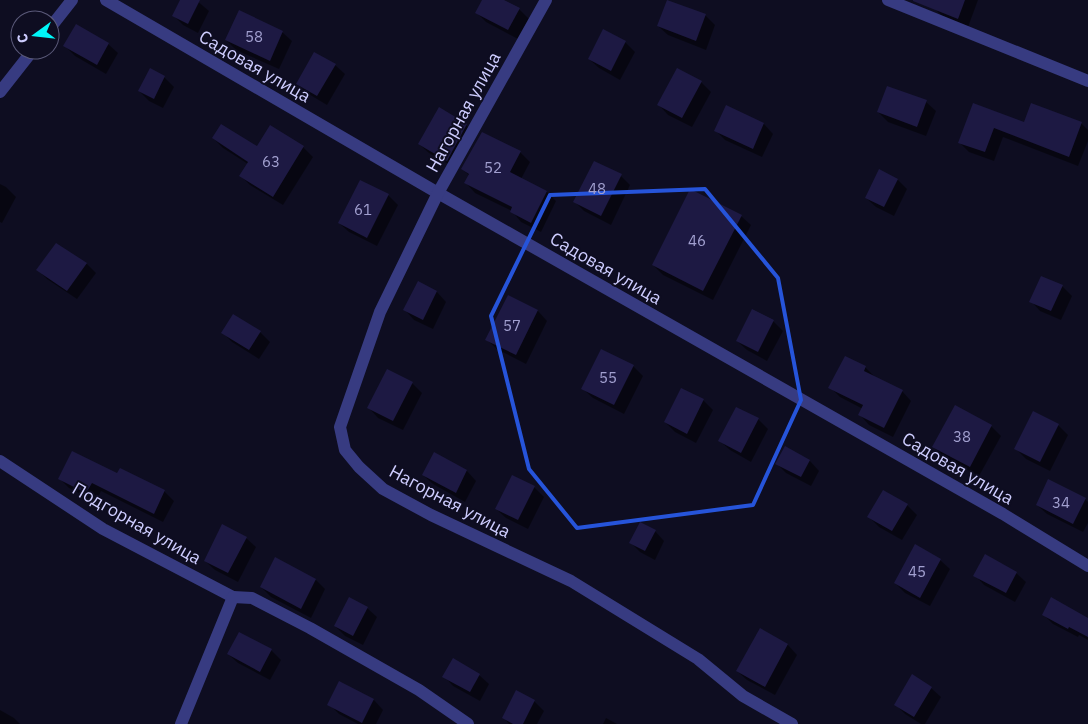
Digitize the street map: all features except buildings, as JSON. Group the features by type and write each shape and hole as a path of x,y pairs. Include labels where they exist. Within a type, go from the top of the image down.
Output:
{"street":[{"path":"60,15 72,0"},
{"name":"Садовая улица","path":"106,0 438,192 1003,514 1088,566"},
{"name":"Нагорная улица","path":"546,0 438,192 380,312 340,426 345,450 359,467 383,489 431,515 571,581 698,660 742,696 792,724"},
{"path":"888,0 1088,81"},
{"path":"0,92 25,60"},
{"name":"Подгорная улица","path":"0,461 103,529 233,597 252,598 310,628 419,690 468,724"},
{"path":"181,724 233,597"}],"highlighted area":[{"path":"705,189 778,278 801,400 753,505 577,528 529,469 491,316 550,195"}]}
